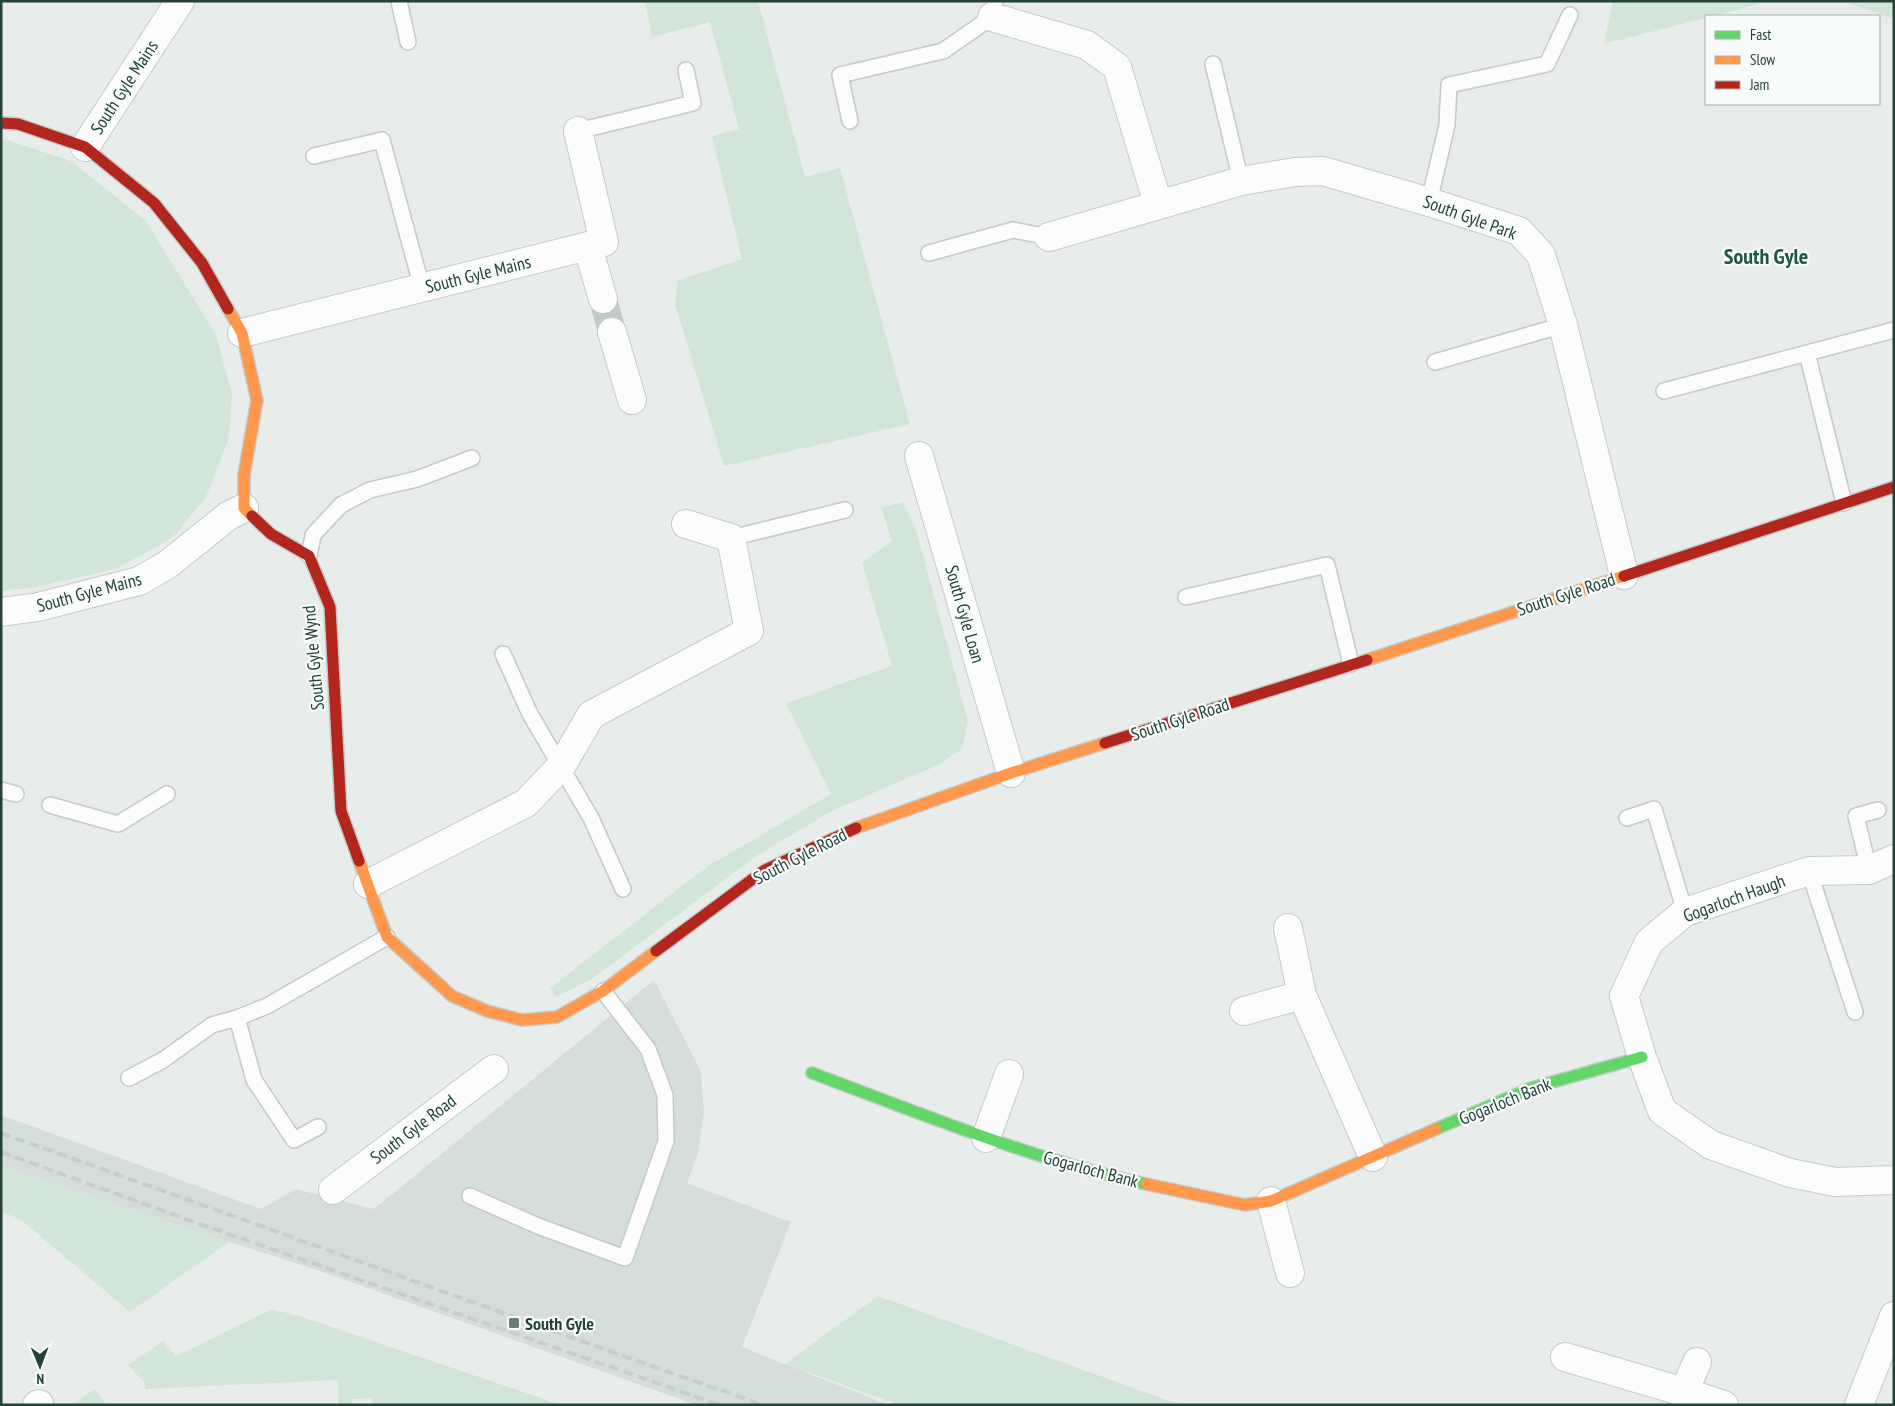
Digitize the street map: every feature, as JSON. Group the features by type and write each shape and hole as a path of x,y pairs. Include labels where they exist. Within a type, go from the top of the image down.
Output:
{"street":[{"name":"South Gyle Mains","path":"85,147 180,1"},
{"path":"994,9 1087,45 1116,67 1158,204"},
{"path":"1,123 18,124 85,147 154,203 202,263 242,333 257,400 244,475 244,508 271,534 309,556"},
{"name":"South Gyle Mains","path":"242,333 604,242 578,131"},
{"name":"South Gyle Park","path":"1049,237 1241,181 1295,172 1323,171 1519,231 1541,255 1563,325 1624,575"},
{"path":"588,247 603,299"},
{"path":"612,332 632,400"},
{"name":"South Gyle Loan","path":"919,456 1011,772"},
{"name":"South Gyle Road","path":"557,1017 603,991 765,870 847,831 1011,772 1400,650 1894,487"},
{"name":"South Gyle Mains","path":"1,612 38,607 139,581 167,565 228,516 244,508"},
{"path":"368,884 526,803 562,765 591,715 749,631 731,538 686,524"},
{"name":"South Gyle Wynd","path":"309,556 330,607 340,811 387,937 452,996 487,1010 522,1020 557,1017"},
{"name":"Gogarloch Haugh","path":"1894,859 1869,870 1809,871 1685,912 1649,942 1624,996 1642,1056 1662,1111 1711,1145 1790,1173 1834,1182 1894,1180"},
{"path":"1288,928 1302,995 1373,1157"},
{"path":"1244,1010 1302,995"},
{"name":"Gogarloch Bank","path":"812,1073 986,1138 1101,1174 1244,1205 1271,1201 1531,1088 1642,1056"},
{"name":"South Gyle Road","path":"333,1190 494,1068"},
{"path":"986,1138 1010,1074"},
{"path":"1271,1201 1290,1273"},
{"path":"1859,1405 1894,1316"},
{"path":"1565,1358 1724,1405"},
{"path":"1684,1392 1697,1362"}],"lane":[{"path":"399,1 408,42"},
{"path":"850,121 840,75 943,51 994,9"},
{"path":"1429,202 1447,125 1449,84 1547,64 1570,15"},
{"path":"1213,64 1241,181"},
{"path":"578,131 693,103 686,70"},
{"path":"314,156 382,140 422,288"},
{"path":"929,254 1012,230 1049,237"},
{"path":"1436,362 1563,325"},
{"path":"1664,391 1894,330"},
{"path":"1807,353 1844,503"},
{"path":"309,556 313,534 341,505 370,490 417,479 472,458"},
{"path":"731,538 845,510"},
{"path":"1186,597 1327,565 1351,664"},
{"path":"503,654 530,714 562,765 590,818 623,889"},
{"path":"50,805 118,824 167,794"},
{"path":"1627,818 1654,809 1685,912"},
{"path":"1869,870 1856,816 1878,810"},
{"path":"1809,871 1856,1012"},
{"path":"129,1078 162,1060 212,1025 237,1018 267,1006 387,937"},
{"path":"470,1196 538,1226 625,1258 666,1141 665,1095 648,1049 603,991"},
{"path":"237,1018 254,1080 294,1140 318,1127"}],"shaded area":[{"path":"654,980 701,1072 704,1112 698,1154 687,1183 791,1222 742,1347 889,1405 697,1405 314,1269 1,1166 1,1115 261,1209 296,1189 374,1209"}],"green space":[{"path":"645,1 758,1 805,177 840,168 910,424 724,466 675,304 678,280 742,259 712,136 739,129 710,22 652,37"},
{"path":"1613,1 1770,1 1719,15 1705,15 1705,18 1604,44"},
{"path":"1841,1 1894,1 1894,19"},
{"path":"1,138 71,161 146,221 216,335 232,394 229,438 206,497 173,537 118,568 37,587 1,591"},
{"path":"903,502 915,526 968,721 962,749 936,766 832,811 758,855 592,979 556,997 550,988 710,865 831,794 786,703 892,666 862,563 892,541 881,508"},
{"path":"1,1166 229,1242 130,1312 20,1219 1,1212"},
{"path":"878,1296 1181,1405 899,1405 785,1364"},
{"path":"272,1309 299,1316 562,1405 373,1405 372,1398 352,1399 352,1405 339,1405 338,1380 145,1389 145,1383 128,1365 163,1341 176,1356"},
{"path":"94,1389 107,1405 73,1405"}],"tunnel":[{"path":"603,299 612,332"}],"railway":[{"path":"1,1133 763,1405"},
{"path":"1,1152 197,1223 720,1405"}],"traffic: fast":[{"path":"1436,1129 1531,1088 1642,1057"},
{"path":"812,1073 1019,1149 1103,1174 1146,1184"}],"traffic: slow":[{"path":"228,309 242,333 257,400 244,475 244,508 252,516"},
{"path":"1367,660 1624,576"},
{"path":"856,828 1011,773 1105,743"},
{"path":"359,861 387,937 452,996 487,1011 522,1020 557,1017 603,991 656,951"},
{"path":"1146,1184 1245,1205 1271,1201 1436,1129"}],"traffic: jam":[{"path":"1,123 18,124 85,147 154,203 202,263 228,309"},
{"path":"1624,576 1894,487"},
{"path":"252,516 271,534 309,556 330,607 341,811 359,861"},
{"path":"1105,743 1367,660"},
{"path":"656,951 765,870 856,828"}],"place":[{"name":"South Gyle","path":"514,1323"}],"district":[{"name":"South Gyle","path":"1766,256"}]}
